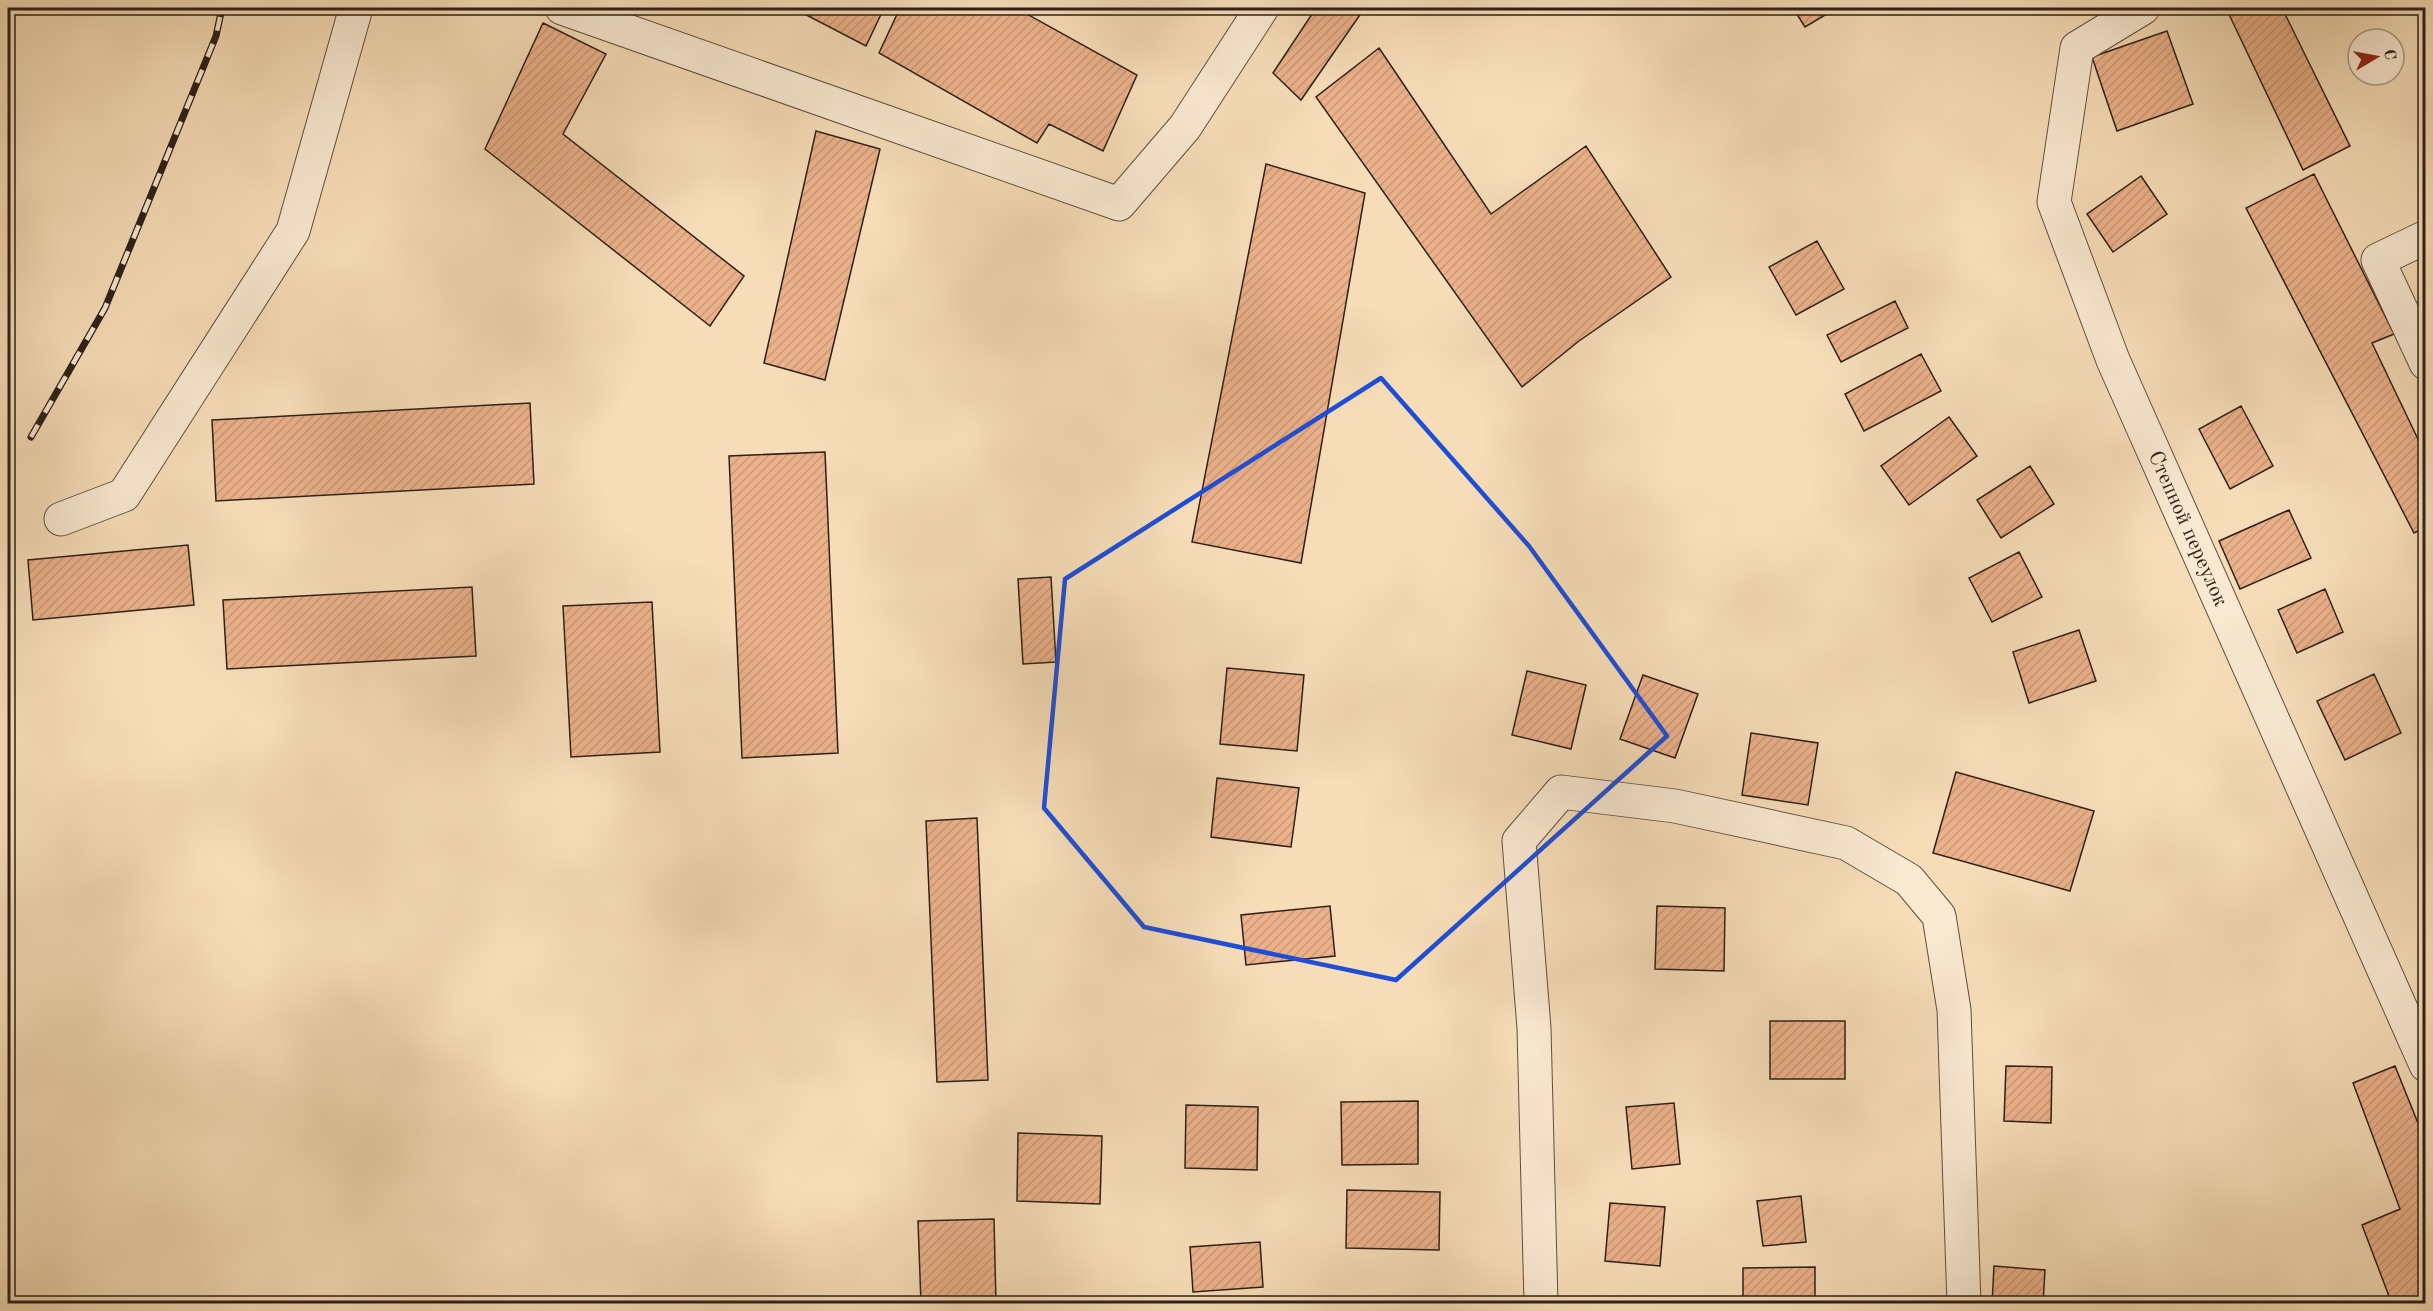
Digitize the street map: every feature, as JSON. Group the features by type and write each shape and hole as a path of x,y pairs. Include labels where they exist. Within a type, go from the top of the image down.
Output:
{"street":[{"path":"61,519 124,495 292,231 356,8"},
{"path":"562,8 1119,204 1185,127 1262,8"},
{"name":"Степной переулок","path":"2143,8 2077,48 2054,202 2113,360 2426,1065"},
{"path":"2426,237 2378,260 2426,363"},
{"path":"1541,1304 1534,1028 1519,841 1561,792 1675,806 1846,843 1909,880 1939,916 1954,1010 1964,1304"}],"highlighted area":[{"path":"1381,378 1529,546 1667,736 1396,980 1144,927 1044,808 1065,579"}],"building":[{"path":"793,8 884,8 866,46"},
{"path":"900,8 1016,8 1137,75 1103,151 1049,124 1037,143 879,53"},
{"path":"1316,8 1364,9 1301,100 1273,73"},
{"path":"1793,8 1837,8 1805,27"},
{"path":"2226,8 2282,8 2350,146 2303,170"},
{"path":"543,23 606,54 563,134 744,276 710,326 485,149"},
{"path":"2167,31 2193,104 2117,131 2092,57"},
{"path":"1379,48 1491,214 1586,146 1671,277 1579,341 1522,387 1316,97"},
{"path":"816,131 880,149 825,380 764,363"},
{"path":"1266,164 1365,193 1301,563 1192,542"},
{"path":"2314,174 2394,334 2372,343 2426,456 2426,527 2414,533 2246,208"},
{"path":"2141,176 2167,214 2113,252 2087,214"},
{"path":"1817,241 1844,289 1796,315 1769,267"},
{"path":"1895,301 1908,328 1841,362 1827,335"},
{"path":"1921,354 1941,391 1864,431 1845,394"},
{"path":"530,403 534,484 216,501 212,420"},
{"path":"2241,406 2273,466 2230,489 2199,429"},
{"path":"1949,417 1977,456 1909,505 1881,466"},
{"path":"825,452 838,753 742,758 729,456"},
{"path":"2030,466 2054,504 2001,538 1977,500"},
{"path":"2289,510 2311,558 2240,589 2219,541"},
{"path":"188,545 194,605 33,620 28,560"},
{"path":"2019,552 2042,597 1992,622 1969,578"},
{"path":"1051,577 1056,662 1023,664 1018,579"},
{"path":"472,587 476,656 227,669 223,600"},
{"path":"2325,589 2343,632 2297,653 2278,610"},
{"path":"652,602 660,752 571,757 563,606"},
{"path":"2079,630 2096,681 2029,703 2013,652"},
{"path":"1227,668 1304,675 1297,751 1220,744"},
{"path":"1527,671 1586,685 1571,749 1512,735"},
{"path":"2374,674 2401,733 2345,760 2317,701"},
{"path":"1643,675 1698,694 1675,758 1620,739"},
{"path":"1751,733 1818,743 1808,805 1742,795"},
{"path":"1956,772 2094,811 2070,891 1933,853"},
{"path":"1217,778 1299,788 1291,847 1211,837"},
{"path":"977,818 988,1080 937,1082 926,821"},
{"path":"1330,906 1335,956 1246,965 1241,915"},
{"path":"1657,906 1725,908 1724,971 1655,969"},
{"path":"1770,1021 1845,1021 1845,1079 1770,1079"},
{"path":"2006,1066 2052,1067 2051,1123 2004,1121"},
{"path":"2395,1066 2426,1143 2426,1304 2392,1304 2362,1225 2400,1209 2353,1083"},
{"path":"1418,1101 1418,1164 1342,1165 1341,1102"},
{"path":"1674,1103 1680,1164 1632,1169 1626,1107"},
{"path":"1186,1105 1258,1107 1257,1170 1185,1168"},
{"path":"1018,1133 1102,1136 1100,1204 1017,1201"},
{"path":"1347,1190 1440,1192 1439,1250 1346,1248"},
{"path":"1801,1196 1806,1242 1763,1246 1757,1201"},
{"path":"1610,1203 1665,1207 1660,1266 1605,1261"},
{"path":"994,1219 996,1304 921,1304 918,1221"},
{"path":"1260,1242 1263,1287 1193,1292 1190,1247"},
{"path":"1994,1266 2045,1270 2043,1304 1992,1304"},
{"path":"1815,1267 1815,1304 1743,1304 1743,1268"}],"railway":[{"path":"31,437 105,308 216,36 222,8"}]}
